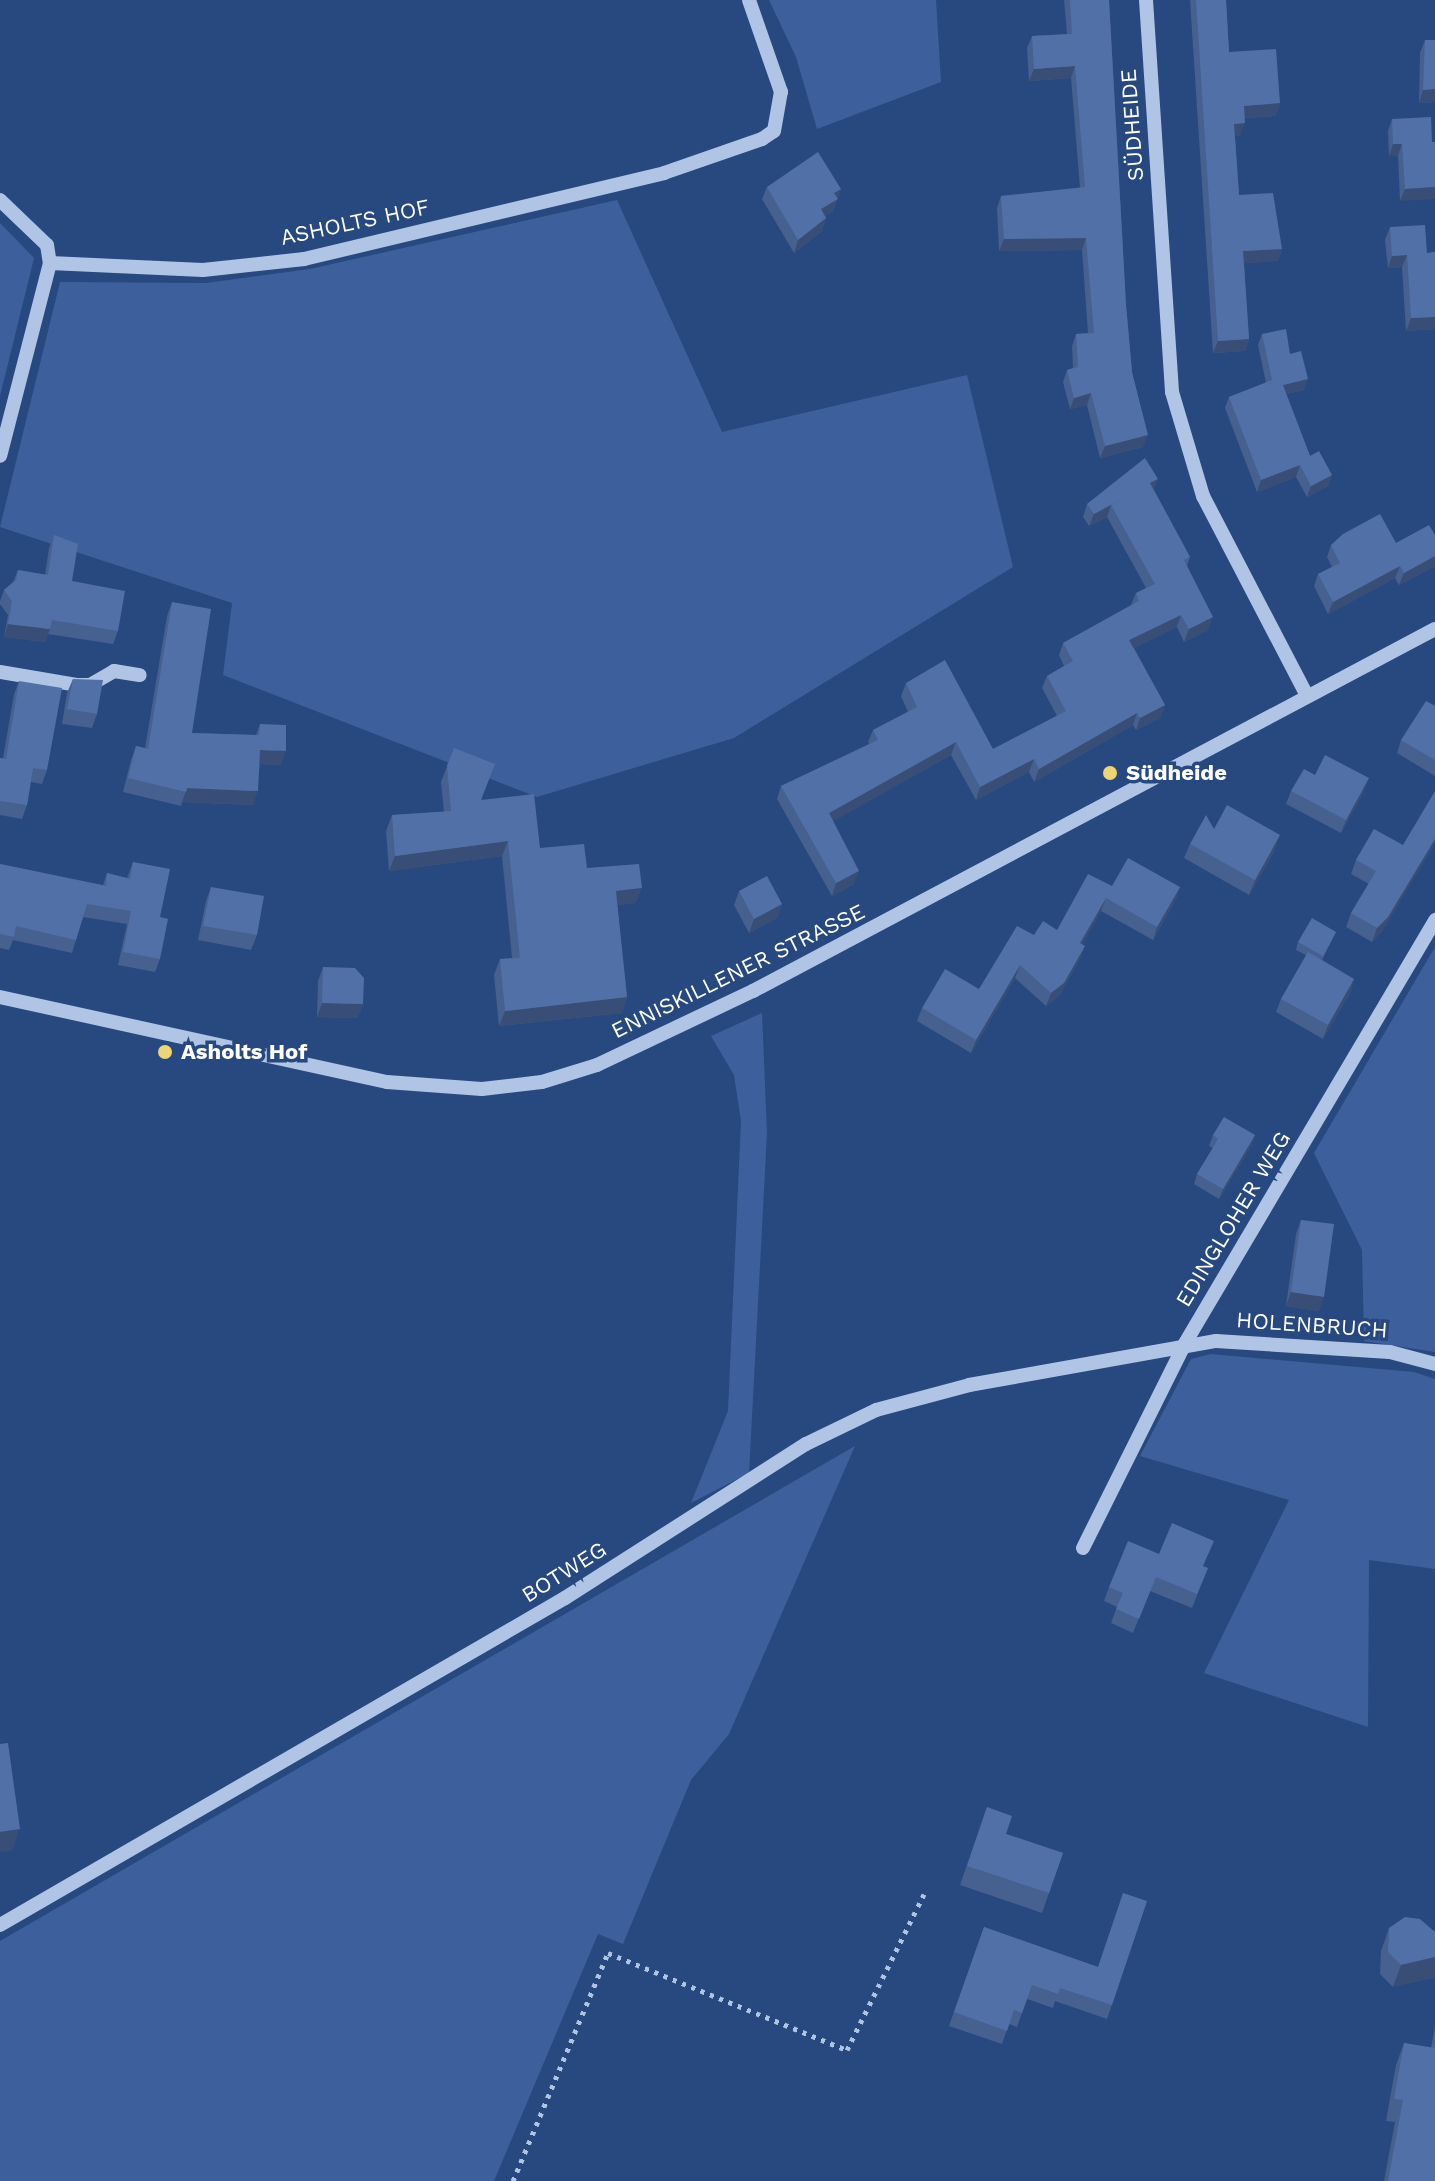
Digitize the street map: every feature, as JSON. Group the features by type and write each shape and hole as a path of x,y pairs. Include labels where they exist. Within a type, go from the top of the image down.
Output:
{"street":[{"name":"ASHOLTS HOF","path":"50,263 203,270 304,259 664,173 774,131 781,92 749,0"},
{"name":"SÜDHEIDE","path":"1146,0 1172,392 1203,496 1307,696"},
{"path":"0,200 47,245 50,263 0,456"},
{"name":"ENNISKILLENER STRASSE","path":"0,997 387,1082 482,1089 542,1082 597,1065 753,991 1435,629"},
{"path":"0,672 78,685 90,685 114,671 140,675"},
{"name":"EDINGLOHER WEG","path":"1083,1548 1184,1345 1435,920"},
{"name":"HOLENBRUCH","path":"1184,1345 1237,1341 1390,1352 1435,1364"},
{"name":"BOTWEG","path":"0,1925 565,1598 842,1425 898,1403 969,1385 1184,1345"}],"path":[{"path":"513,2181 608,1953 847,2050 924,1894"}],"shaded area":[{"path":"769,0 936,0 941,82 817,129 796,57"},
{"path":"617,200 722,432 967,375 1013,567 734,738 537,797 223,675 232,603 0,527 60,282 206,283 310,269"},
{"path":"0,223 34,258 0,396"},
{"path":"1435,947 1435,1352 1364,1341 1362,1250 1314,1153"},
{"path":"762,1013 767,1133 749,1473 691,1503 728,1411 741,1121 734,1075 711,1036"},
{"path":"1211,1354 1414,1372 1435,1379 1435,1569 1369,1560 1368,1727 1204,1673 1289,1500 1140,1456 1191,1359"},
{"path":"855,1446 729,1734 691,1780 623,1944 598,1934 494,2181 0,2181 0,1941"}],"building":[{"path":"1070,0 1109,0 1132,372 1148,435 1105,446 1091,393 1074,398 1067,370 1078,367 1076,334 1094,333 1086,238 1004,239 1001,196 1085,187 1075,66 1034,69 1032,36 1072,34"},
{"path":"1196,0 1226,0 1229,52 1276,49 1280,103 1244,106 1245,123 1234,124 1239,195 1273,193 1282,249 1243,251 1249,339 1218,341"},
{"path":"1425,40 1435,40 1435,89 1423,90"},
{"path":"1431,117 1432,142 1435,142 1435,187 1405,189 1402,144 1393,144 1392,119"},
{"path":"818,152 841,189 834,193 838,199 821,209 826,218 798,240 767,187"},
{"path":"1425,225 1427,253 1435,252 1435,317 1411,318 1407,255 1392,256 1390,227"},
{"path":"1286,329 1290,354 1301,351 1308,379 1283,385 1310,456 1319,451 1332,475 1311,486 1300,465 1261,480 1229,397 1272,380 1262,334"},
{"path":"1145,458 1158,479 1150,483 1190,557 1184,560 1213,617 1189,629 1181,615 1129,640 1165,705 1140,718 1137,713 1039,769 1034,759 980,787 956,742 829,813 859,871 836,883 781,786 878,740 873,730 917,707 906,683 945,660 993,749 1066,711 1047,676 1073,661 1063,643 1139,601 1136,593 1155,584 1111,505 1131,494 1094,514 1087,504"},
{"path":"1380,514 1396,543 1429,525 1435,535 1435,556 1404,573 1400,566 1333,602 1318,574 1340,563 1331,545 1343,534"},
{"path":"54,535 78,544 72,581 125,591 118,631 52,620 50,629 8,624 12,601 4,590 16,580 18,570 48,575"},
{"path":"172,602 211,609 192,733 259,735 260,724 286,725 286,751 260,750 258,791 187,788 186,792 128,778 136,746 148,749"},
{"path":"73,679 103,680 97,714 67,709"},
{"path":"19,681 62,688 47,770 33,768 27,805 0,801 0,758 6,759"},
{"path":"1426,701 1435,706 1435,760 1401,740"},
{"path":"454,748 495,764 481,800 534,794 540,848 584,844 587,868 639,864 642,888 616,891 627,997 505,1011 500,959 520,958 508,841 395,856 392,815 451,811 447,766"},
{"path":"1325,755 1369,778 1346,820 1291,791 1304,769 1315,775"},
{"path":"1435,791 1435,839 1388,917 1377,928 1351,913 1376,871 1356,860 1374,829 1403,845"},
{"path":"1227,805 1280,835 1255,880 1190,844 1206,815 1214,829"},
{"path":"1128,858 1180,887 1157,927 1106,898 1080,943 1085,946 1064,983 1051,993 1020,965 976,1040 922,1008 945,969 979,989 1017,926 1034,935 1043,921 1057,930 1088,874 1112,886"},
{"path":"133,862 170,869 160,917 168,919 160,959 123,952 131,911 87,904 76,940 16,926 14,937 0,934 0,864 106,886 107,873 130,879"},
{"path":"767,876 782,904 754,919 739,891"},
{"path":"211,887 264,896 257,935 203,926"},
{"path":"1312,918 1336,932 1323,956 1298,942"},
{"path":"1308,952 1354,979 1328,1025 1281,999"},
{"path":"323,967 355,968 364,978 363,1004 322,1003"},
{"path":"1224,1117 1255,1135 1223,1189 1197,1174 1218,1139 1213,1135"},
{"path":"1301,1220 1334,1224 1324,1297 1291,1292"},
{"path":"1172,1523 1214,1541 1203,1566 1208,1568 1197,1594 1156,1577 1139,1619 1116,1609 1123,1593 1109,1587 1128,1541 1159,1554"},
{"path":"8,1743 20,1829 0,1832 0,1744"},
{"path":"987,1807 1012,1816 1006,1834 1063,1853 1049,1893 967,1866"},
{"path":"1123,1893 1147,1901 1112,2005 1060,1988 1058,1994 1032,1985 1022,2013 1014,2010 1007,2031 954,2012 984,1927 1098,1967"},
{"path":"1405,1917 1420,1919 1435,1932 1435,1957 1401,1965 1388,1952 1389,1928"},
{"path":"1404,2043 1435,2048 1435,2181 1388,2181 1403,2100 1394,2099"}],"place":[{"name":"Südheide","path":"1110,773"},
{"name":"Asholts Hof","path":"165,1052"}]}
